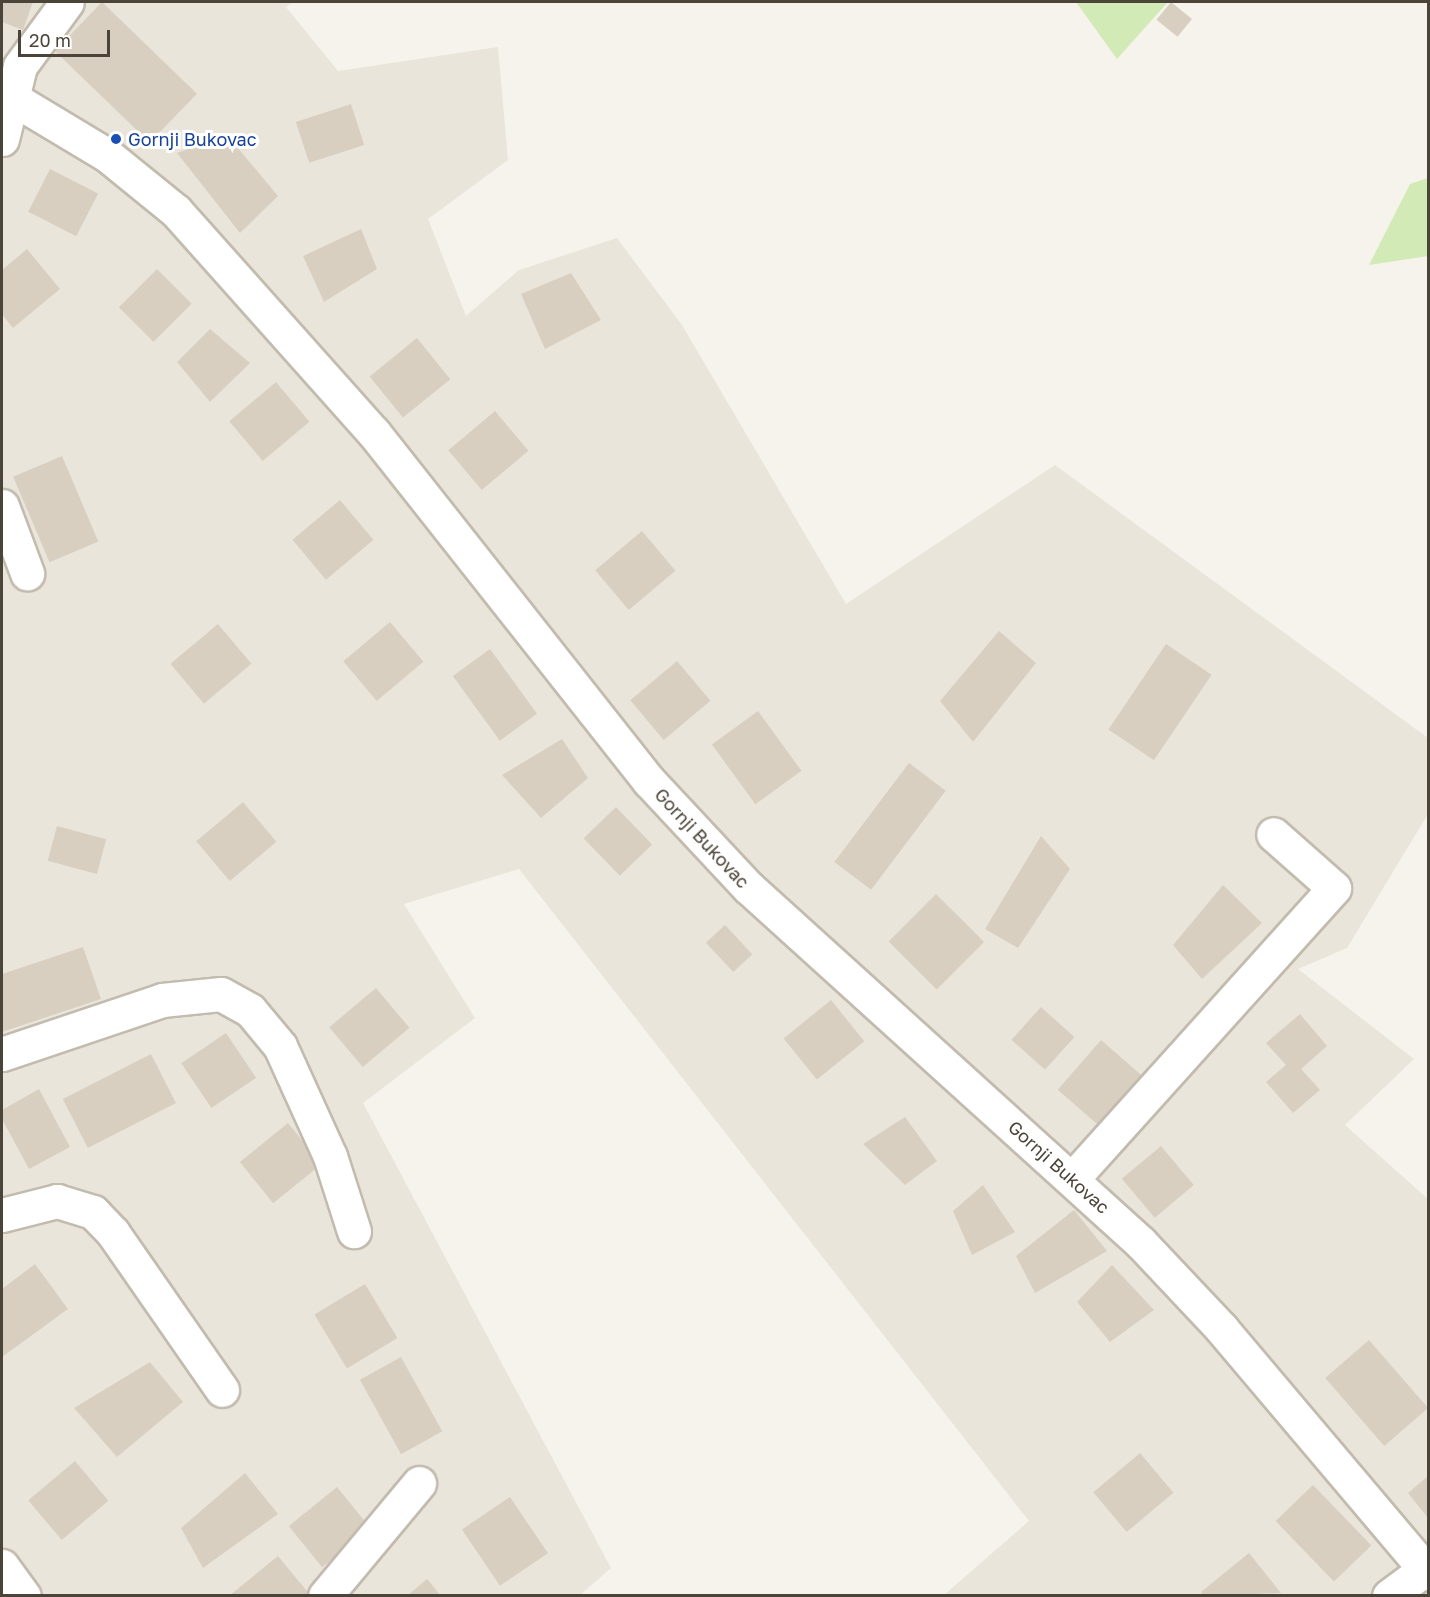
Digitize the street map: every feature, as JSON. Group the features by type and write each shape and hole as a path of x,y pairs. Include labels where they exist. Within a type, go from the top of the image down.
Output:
{"street":[{"path":"2,140 8,96 20,66 29,49 67,2"},
{"name":"Gornji Bukovac","path":"8,96 107,155 176,211 374,433 635,764 748,887 1073,1178 1221,1328 1427,1570"},
{"path":"2,506 27,573"},
{"path":"1073,1178 1335,888 1273,834"},
{"path":"2,1054 162,1000 221,994 250,1010 280,1046 330,1156 354,1231"},
{"path":"2,1215 57,1201 93,1212 113,1233 222,1390"},
{"path":"325,1596 419,1483"},
{"path":"2,1566 24,1596"},
{"path":"1389,1596 1427,1570"}],"shaded area":[{"path":"2,2 293,2 286,7 338,71 498,47 508,160 428,219 466,316 519,270 617,238 682,325 846,604 1055,465 1428,738 1428,814 1347,948 1298,969 1414,1059 1345,1125 1428,1199 1428,1595 944,1595 1029,1521 519,869 404,904 475,1018 363,1103 611,1568 579,1596 2,1596"}],"green space":[{"path":"1076,2 1168,2 1117,59"},
{"path":"1428,178 1428,256 1369,265 1410,184"}],"building":[{"path":"2,2 33,2 23,30 2,22"},
{"path":"102,2 197,94 150,143 55,51"},
{"path":"1171,2 1192,19 1178,37 1157,20"},
{"path":"351,104 364,145 309,163 296,122"},
{"path":"227,135 278,196 240,233 177,153"},
{"path":"50,169 98,194 76,236 28,212"},
{"path":"361,229 377,269 324,302 303,256"},
{"path":"27,249 60,289 13,328 2,314 2,270"},
{"path":"157,269 192,304 153,342 119,307"},
{"path":"571,273 601,320 545,349 521,294"},
{"path":"210,329 250,363 210,402 177,362"},
{"path":"417,338 450,379 403,418 370,376"},
{"path":"276,382 309,422 263,461 229,421"},
{"path":"495,411 528,451 482,490 448,450"},
{"path":"62,456 98,542 50,562 13,477"},
{"path":"340,500 373,540 326,580 293,540"},
{"path":"642,531 675,571 629,610 595,570"},
{"path":"390,622 423,662 377,701 343,661"},
{"path":"218,624 251,664 204,704 171,664"},
{"path":"999,631 1036,663 973,742 940,701"},
{"path":"1166,644 1212,675 1154,760 1108,729"},
{"path":"490,649 537,714 500,741 453,676"},
{"path":"677,661 710,701 664,740 630,700"},
{"path":"758,711 801,771 755,804 712,745"},
{"path":"562,739 588,778 541,818 502,775"},
{"path":"909,763 946,791 871,890 834,862"},
{"path":"243,802 276,842 230,881 196,841"},
{"path":"616,807 652,844 620,876 584,838"},
{"path":"57,826 106,839 97,874 48,861"},
{"path":"1041,836 1070,869 1018,948 985,929"},
{"path":"1223,885 1262,923 1202,979 1173,945"},
{"path":"936,894 984,942 937,989 889,941"},
{"path":"725,925 752,954 733,972 706,943"},
{"path":"83,947 101,999 2,1032 2,974"},
{"path":"376,988 409,1028 363,1067 329,1027"},
{"path":"831,1000 864,1041 817,1080 784,1038"},
{"path":"1041,1007 1074,1037 1045,1070 1012,1040"},
{"path":"1300,1014 1327,1046 1301,1069 1320,1090 1293,1113 1266,1082 1286,1065 1266,1043"},
{"path":"226,1033 256,1078 211,1108 181,1063"},
{"path":"1101,1040 1143,1077 1100,1127 1058,1090"},
{"path":"151,1054 176,1103 88,1148 63,1099"},
{"path":"39,1089 70,1147 29,1169 2,1119 2,1110"},
{"path":"905,1117 937,1161 905,1185 863,1144"},
{"path":"288,1123 321,1164 273,1203 240,1162"},
{"path":"1161,1146 1194,1185 1155,1218 1122,1179"},
{"path":"983,1185 1015,1232 972,1255 953,1211"},
{"path":"1074,1210 1107,1251 1035,1293 1016,1256"},
{"path":"35,1264 68,1309 2,1357 2,1289"},
{"path":"1112,1265 1154,1310 1110,1342 1077,1302"},
{"path":"365,1284 397,1338 347,1368 314,1314"},
{"path":"1369,1340 1428,1408 1384,1446 1325,1378"},
{"path":"401,1357 442,1431 401,1454 360,1380"},
{"path":"150,1362 183,1402 117,1457 74,1408"},
{"path":"1140,1453 1173,1493 1127,1532 1093,1492"},
{"path":"75,1461 108,1501 62,1540 28,1500"},
{"path":"245,1473 278,1514 203,1568 181,1528"},
{"path":"1428,1476 1428,1518 1408,1493"},
{"path":"1313,1485 1371,1545 1334,1582 1276,1521"},
{"path":"337,1487 370,1528 322,1567 289,1526"},
{"path":"510,1497 548,1553 500,1586 462,1529"},
{"path":"1249,1553 1281,1593 1204,1596 1201,1592"},
{"path":"278,1556 311,1596 229,1596"},
{"path":"427,1579 441,1596 407,1596"}],"place":[{"name":"Gornji Bukovac","path":"116,139"}]}
